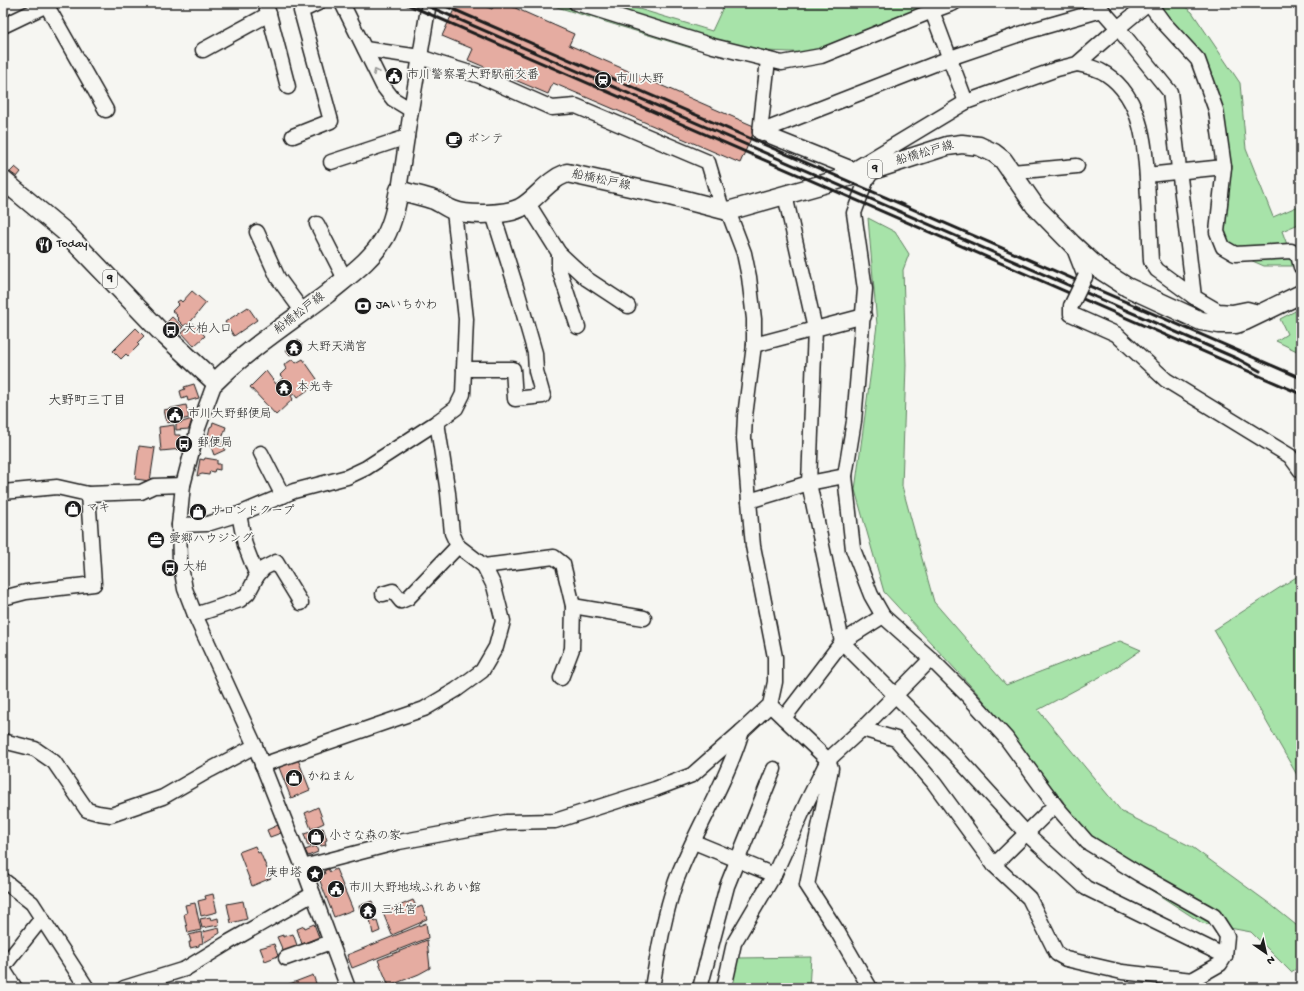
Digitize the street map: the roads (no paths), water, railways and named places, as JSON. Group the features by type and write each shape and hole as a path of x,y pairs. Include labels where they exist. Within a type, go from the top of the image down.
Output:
{"main road":[{"name":"船橋松戸線","path":"215,382 238,361 303,312 366,261 385,237 393,220 399,190 436,201 454,211 493,214 512,211 521,207 544,187 559,176 566,174 666,195 725,210 785,195 862,170 947,146 962,144 979,146 994,153 1003,160 1035,206 1072,244 1099,269 1127,287 1201,321 1219,324 1236,324 1245,321 1301,294"},
{"name":"9","path":"3,180 64,231 159,330 215,382"}],"street":[{"path":"293,136 331,121 301,11 318,3"},
{"path":"342,3 383,86 393,99 410,110"},
{"path":"399,190 410,110 429,3"},
{"path":"576,3 713,46 782,63 821,56 954,3"},
{"path":"1077,64 1149,3 1163,22 1198,60 1216,110 1224,167 1217,232 1223,247 1235,254 1291,251 1298,255 1301,267"},
{"path":"3,26 49,4 106,110"},
{"path":"203,50 267,8 288,87"},
{"path":"760,132 950,58 1029,31 1102,10 1170,92 1194,297"},
{"path":"932,11 966,102"},
{"path":"303,868 400,842 506,822 555,821 604,806 692,775 770,705 775,682 775,657 753,546 748,501 744,438 745,416 754,345 754,319 749,277 744,253 725,210 708,162 576,106 552,108 480,76 420,57 365,49"},
{"path":"760,132 768,60"},
{"path":"862,170 966,102 1057,69 1077,64 1093,67 1115,81 1125,92 1136,114 1143,139 1147,175 1151,261 1157,270 1194,297 1218,310 1232,312 1247,309 1262,313"},
{"path":"760,132 862,170 866,181 854,213 865,289 864,316 854,421 845,476 853,549 871,595 883,616 931,659 968,696 1006,738 1055,805 1087,842 1139,874 1214,916 1227,936 1225,956 1220,964 1192,980 1122,972 1066,959 1058,954 1029,898 994,865 934,783 896,738 862,729"},
{"path":"331,162 407,137"},
{"path":"1012,172 1077,166"},
{"path":"1147,175 1224,167"},
{"path":"785,195 816,329 809,483 842,642 954,754 1026,833 1086,888 1225,956"},
{"path":"527,202 559,253 587,279 628,306"},
{"path":"179,525 207,524 239,514 283,496 347,477 366,468 456,408 463,394 466,319 454,211"},
{"path":"464,369 513,369 515,398 542,396 530,339 516,287 493,214"},
{"path":"317,224 345,279"},
{"path":"257,232 278,278 303,312"},
{"path":"1072,244 1084,277 1071,306 1071,314 1116,334 1166,380 1290,456 1301,471"},
{"path":"559,253 559,269 578,327"},
{"path":"754,345 864,316"},
{"path":"215,382 198,428 183,485 179,525 180,561 185,589 195,615 255,746 348,988"},
{"path":"262,765 424,709 456,690 482,671 496,647 502,621 494,586 484,566 458,546 452,533 448,493 437,422"},
{"path":"261,453 283,496"},
{"path":"748,501 809,483 845,476"},
{"path":"3,492 57,487 88,494 141,492 154,486 183,485"},
{"path":"3,598 26,592 94,584 88,494"},
{"path":"239,514 245,545 257,576"},
{"path":"383,594 393,591 401,601 408,598 458,546"},
{"path":"484,566 554,557 563,564 573,606 572,649 561,678"},
{"path":"195,615 240,600 248,593 257,576 264,568 276,562 301,604"},
{"path":"573,606 644,618"},
{"path":"784,718 842,642 883,616"},
{"path":"724,988 734,943 774,875 828,760 862,729 931,659"},
{"path":"770,705 828,760 831,768 806,885 836,931 870,988"},
{"path":"652,988 661,936 676,882 735,756 742,731"},
{"path":"3,741 35,749 41,753 54,762 87,810 111,815 163,797 255,746"},
{"path":"700,988 727,886 774,769"},
{"path":"994,865 1055,805"},
{"path":"694,842 774,875"},
{"path":"3,880 32,903 87,988"},
{"path":"124,988 184,969 313,894"},
{"path":"15,988 3,968 42,918"},
{"path":"286,958 331,942"}],"railway":[{"path":"404,3 1301,394"},
{"path":"421,3 1238,359 1260,371"},
{"path":"439,3 1301,378"}],"place":[{"name":"市川警察署大野駅前交番","path":"394,76"},
{"name":"市川大野","path":"603,80"},
{"name":"ボンテ","path":"454,140"},
{"name":"Today","path":"44,245"},
{"name":"JAいちかわ","path":"363,306"},
{"name":"大柏入口","path":"171,330"},
{"name":"大野天満宮","path":"294,348"},
{"name":"本光寺","path":"284,388"},
{"name":"市川大野郵便局","path":"175,415"},
{"name":"郵便局","path":"184,444"},
{"name":"マキ","path":"73,509"},
{"name":"サロンドクープ","path":"198,512"},
{"name":"愛郷ハウジング","path":"156,540"},
{"name":"大柏","path":"170,568"},
{"name":"かねまん","path":"294,778"},
{"name":"小さな森の家","path":"316,837"},
{"name":"庚申塔","path":"315,874"},
{"name":"市川大野地域ふれあい館","path":"336,889"},
{"name":"三社宮","path":"368,911"}],"district":[{"name":"大野町三丁目","path":"87,401"}]}
